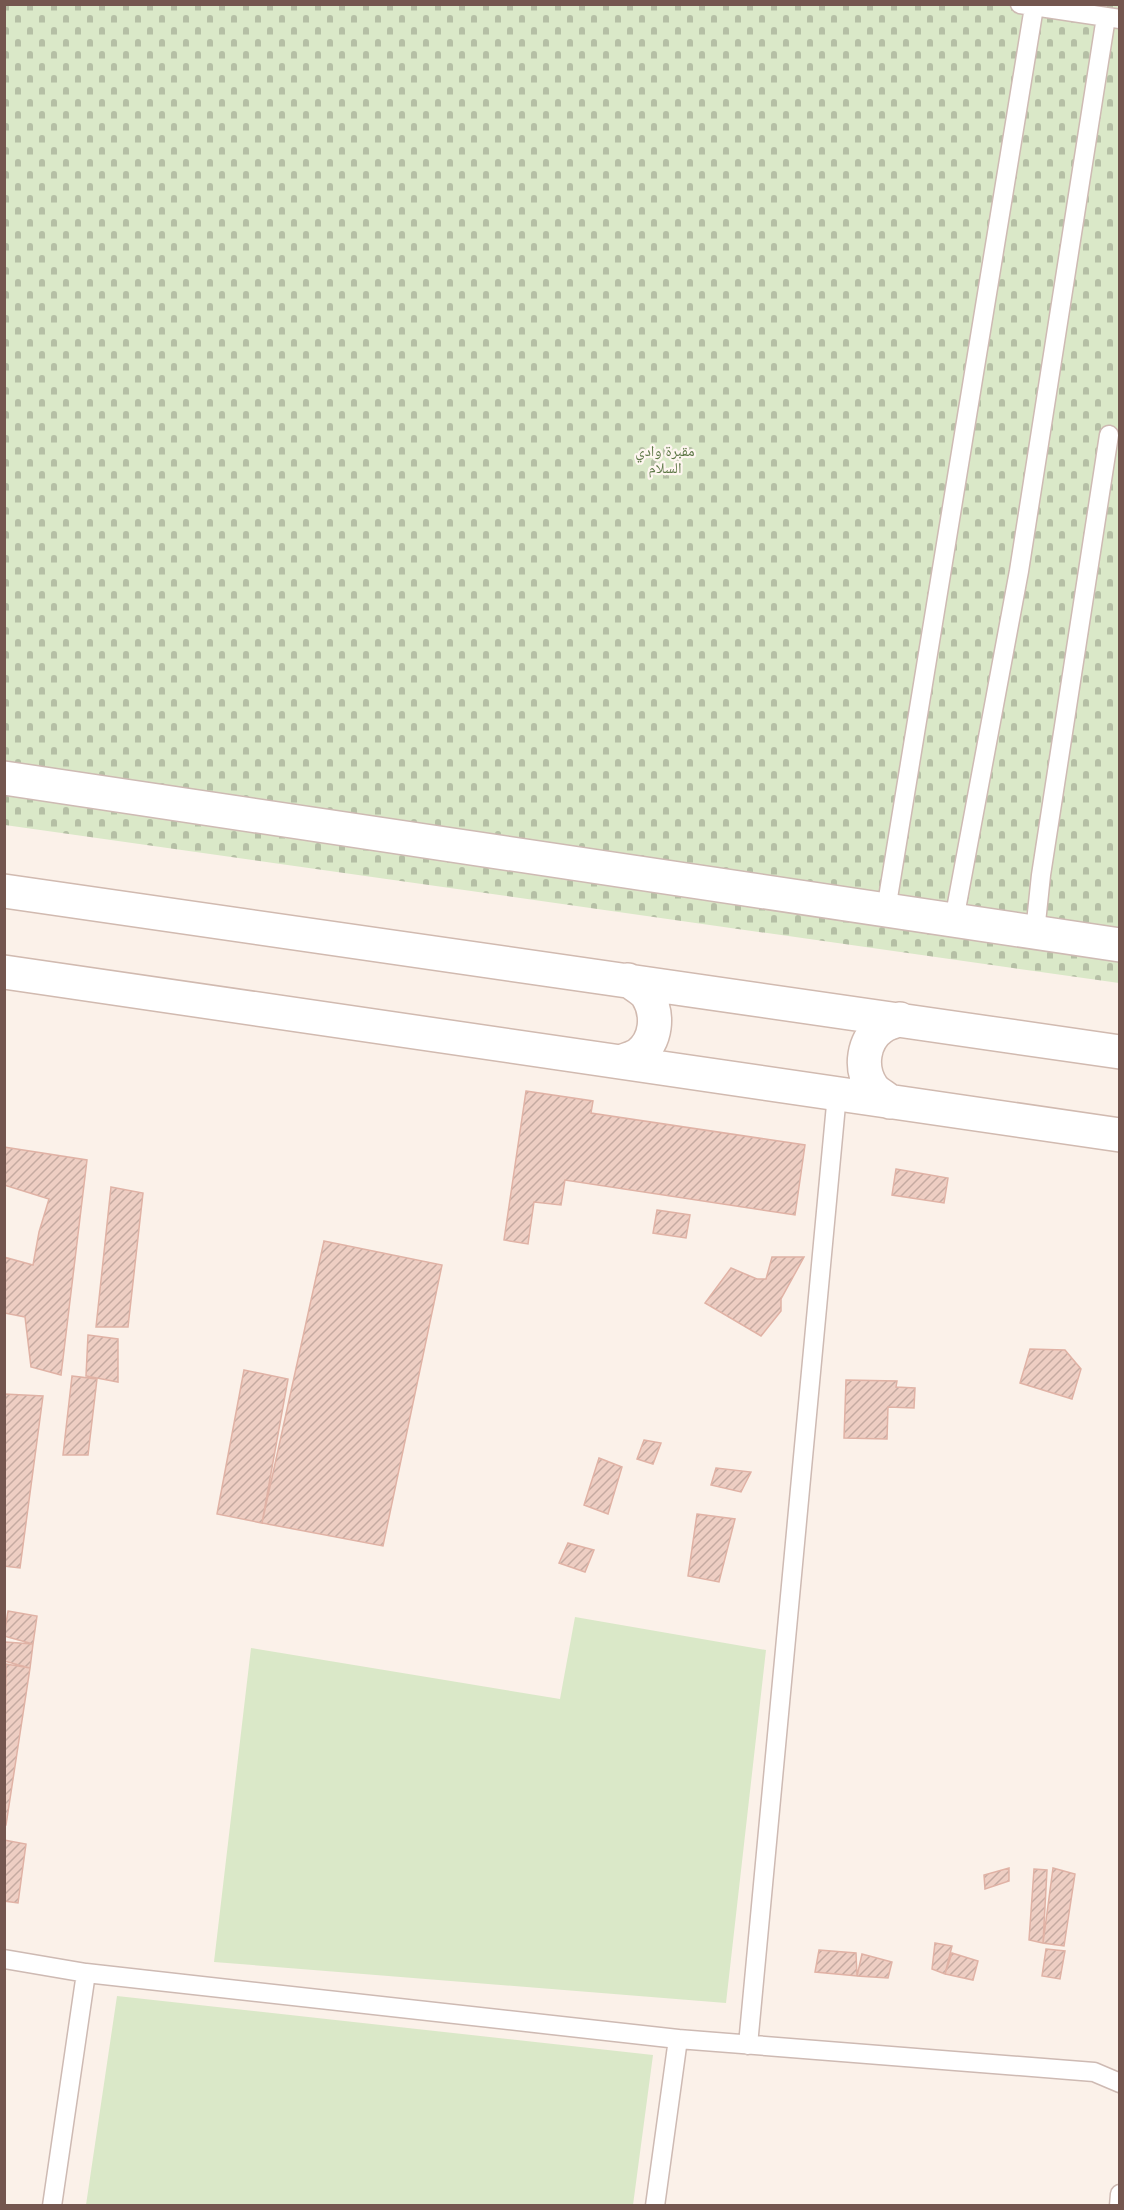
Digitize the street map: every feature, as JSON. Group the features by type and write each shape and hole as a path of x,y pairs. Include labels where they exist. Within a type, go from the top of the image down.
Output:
{"main road":[{"path":"4,778 1119,945"},
{"path":"4,891 1119,1052"},
{"path":"4,972 1119,1135"},
{"path":"620,1062 638,1055 650,1042 655,1026 654,1008 646,993 628,980"},
{"path":"890,1102 872,1088 865,1072 864,1055 870,1039 882,1026 900,1019"}],"lane":[{"path":"886,910 1027,6 1113,18 1019,571 954,920"},
{"path":"1035,932 1041,875 1109,435"},
{"path":"748,2045 837,1094"},
{"path":"4,1959 86,1973 678,2039 1094,2072 1119,2083"},
{"path":"52,2205 86,1973"},
{"path":"655,2205 678,2039"},
{"path":"1119,2194 1119,2205"}],"green space":[{"name":"مقبرة وادي السلام","path":"5,5 1119,5 1119,983 5,825"},
{"path":"575,1617 766,1650 726,2003 214,1962 251,1648 560,1699"},
{"path":"117,1996 653,2055 633,2205 86,2205"}],"building":[{"path":"526,1091 593,1101 591,1113 805,1145 795,1215 565,1180 561,1205 534,1202 528,1244 504,1240"},
{"path":"4,1147 87,1160 61,1375 31,1367 25,1317 4,1313 4,1257 33,1265 39,1232 49,1199 4,1185"},
{"path":"896,1169 948,1178 944,1203 892,1195"},
{"path":"111,1187 143,1193 128,1327 96,1327"},
{"path":"657,1210 690,1215 686,1238 653,1233"},
{"path":"324,1241 442,1265 383,1546 262,1523"},
{"path":"772,1257 804,1257 781,1299 781,1311 761,1336 705,1303 731,1268 757,1279 766,1279"},
{"path":"88,1335 118,1339 118,1382 86,1376"},
{"path":"1030,1349 1065,1350 1081,1369 1072,1399 1020,1383"},
{"path":"244,1370 288,1379 262,1523 217,1514"},
{"path":"72,1376 97,1379 88,1455 63,1455"},
{"path":"846,1380 897,1381 896,1387 915,1388 914,1408 888,1407 887,1439 844,1438"},
{"path":"4,1394 43,1396 20,1568 4,1566"},
{"path":"644,1440 661,1443 653,1464 637,1459"},
{"path":"599,1458 622,1467 608,1514 584,1505"},
{"path":"716,1468 751,1472 741,1492 711,1485"},
{"path":"697,1514 735,1519 719,1582 688,1576"},
{"path":"568,1543 594,1550 585,1572 559,1563"},
{"path":"8,1611 37,1616 33,1644 4,1636"},
{"path":"5,1642 33,1644 30,1668 4,1661"},
{"path":"6,1664 30,1668 6,1825 4,1825"},
{"path":"4,1840 26,1844 18,1903 4,1901"},
{"path":"1009,1868 1009,1881 985,1889 984,1875"},
{"path":"1053,1868 1075,1874 1064,1946 1043,1943"},
{"path":"1034,1869 1047,1870 1043,1943 1029,1940"},
{"path":"935,1943 952,1946 945,1974 932,1969"},
{"path":"1046,1949 1065,1951 1060,1979 1042,1976"},
{"path":"819,1950 856,1953 857,1976 815,1972"},
{"path":"952,1953 978,1961 973,1980 945,1974"},
{"path":"862,1954 892,1962 888,1978 857,1976"}]}
